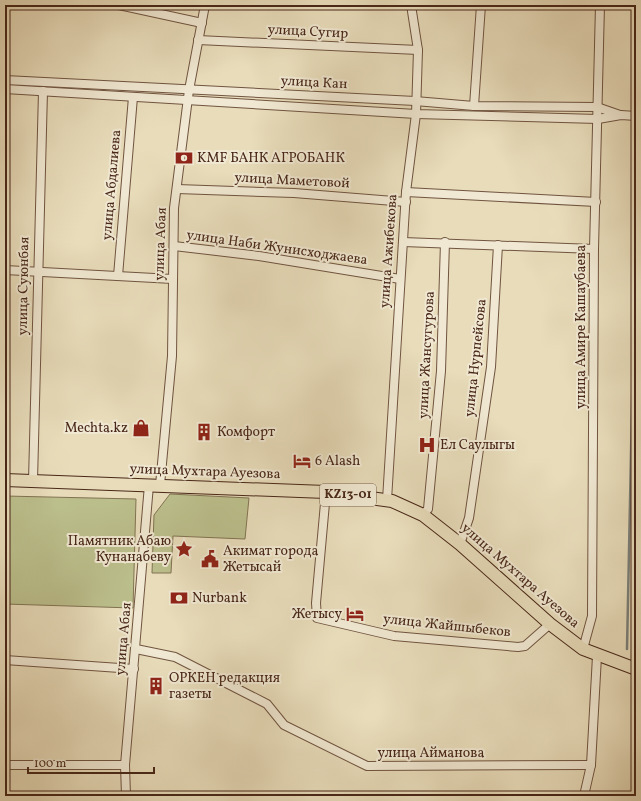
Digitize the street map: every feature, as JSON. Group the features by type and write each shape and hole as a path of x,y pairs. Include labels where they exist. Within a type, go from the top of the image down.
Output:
{"main road":[{"name":"улица Мухтара Ауезова","path":"5,480 326,492 386,500 423,515 460,544 550,624 583,649 597,656 636,669"}],"street":[{"path":"119,5 202,23"},
{"name":"улица Абая","path":"126,796 125,765 136,649 172,356 174,208 189,90 205,5"},
{"name":"улица Ажибекова","path":"386,500 406,192 416,114 415,101 418,50 412,5"},
{"path":"474,106 481,5"},
{"name":"улица Амире Кашаубаева","path":"583,649 592,616 594,249 600,5"},
{"name":"улица Сугир","path":"198,40 418,50"},
{"name":"улица Кан","path":"5,80 415,101 474,106 597,107 621,116"},
{"name":"улица Кан","path":"5,89 416,114 598,119 636,116"},
{"name":"улица Суюнбая","path":"33,481 37,271 43,91"},
{"name":"улица Абдалиева","path":"118,276 133,97"},
{"name":"улица Маметовой","path":"177,189 294,193 406,202"},
{"path":"406,192 596,202"},
{"path":"403,242 446,242 594,249"},
{"name":"улица Жансугурова","path":"423,515 428,509 441,371 446,242"},
{"name":"улица Нурпейсова","path":"460,544 469,518 491,367 498,245"},
{"name":"улица Наби Жунисходжаева","path":"174,246 259,256 400,279"},
{"path":"5,270 173,279"},
{"name":"улица Жайшыбеков","path":"326,492 316,603 317,618 394,636 518,647 525,646 550,624"},
{"name":"улица Айманова","path":"136,649 176,657 267,704 284,725 367,766 591,765"},
{"path":"584,796 591,765 597,656"},
{"path":"5,660 134,669"},
{"path":"5,765 125,765"}],"green space":[{"path":"170,494 249,498 245,539 173,536 171,573 152,573 154,515"},
{"path":"5,496 136,499 133,608 5,604"}],"waterway":[{"path":"627,649 636,210"}],"place":[{"name":"KMF БАНК АГРОБАНК","path":"184,158"},
{"name":"Mechta.kz","path":"141,428"},
{"name":"Комфорт","path":"204,432"},
{"name":"Ел Саулыгы","path":"427,445"},
{"name":"6 Alash","path":"302,461"},
{"name":"Памятник Абаю Кунанабеву","path":"184,549"},
{"name":"Акимат города Жетысай","path":"210,559"},
{"name":"Nurbank","path":"179,598"},
{"name":"Жетысу","path":"355,614"},
{"name":"ОРКЕН редакция газеты","path":"156,686"}]}
